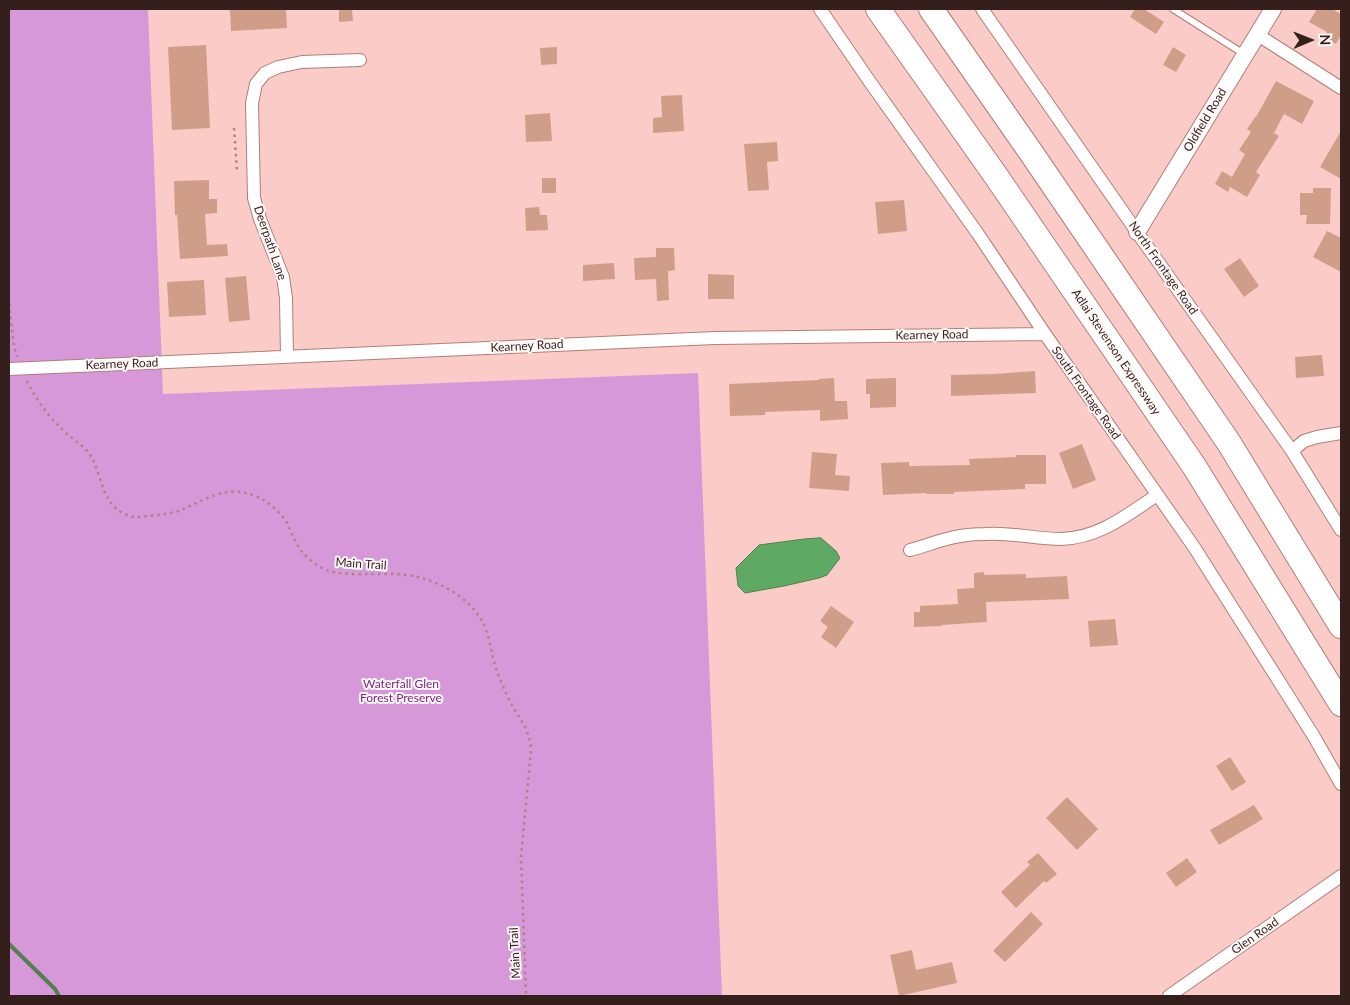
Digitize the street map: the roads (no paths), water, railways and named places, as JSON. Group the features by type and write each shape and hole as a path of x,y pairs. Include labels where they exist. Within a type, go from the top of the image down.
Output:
{"highway":[{"name":"Adlai Stevenson Expressway","path":"878,9 996,176 1194,466 1341,704"},
{"path":"931,9 1229,444 1341,626"}],"street":[{"name":"South Frontage Road","path":"820,9 978,234 1194,548 1313,735 1341,784"},
{"name":"North Frontage Road","path":"982,9 1292,451 1341,530"},
{"name":"Oldfield Road","path":"1137,232 1273,9"},
{"path":"1258,35 1341,88"},
{"name":"Deerpath Lane","path":"287,357 284,277 260,219 254,198 252,103 256,84 265,73 278,67 302,62 360,60"},
{"name":"Kearney Road","path":"15,369 715,338 1045,334"},
{"path":"1292,451 1304,441 1341,433"},
{"path":"910,550 944,540 976,534 1062,538 1090,534 1113,525 1157,495"},
{"name":"Glen Road","path":"1169,996 1341,876"}],"lane":[{"path":"1173,9 1245,55"}],"waterway":[{"path":"9,944 55,989 59,996"}],"park label":[{"name":"Waterfall Glen Forest Preserve","path":"401,691"}]}
